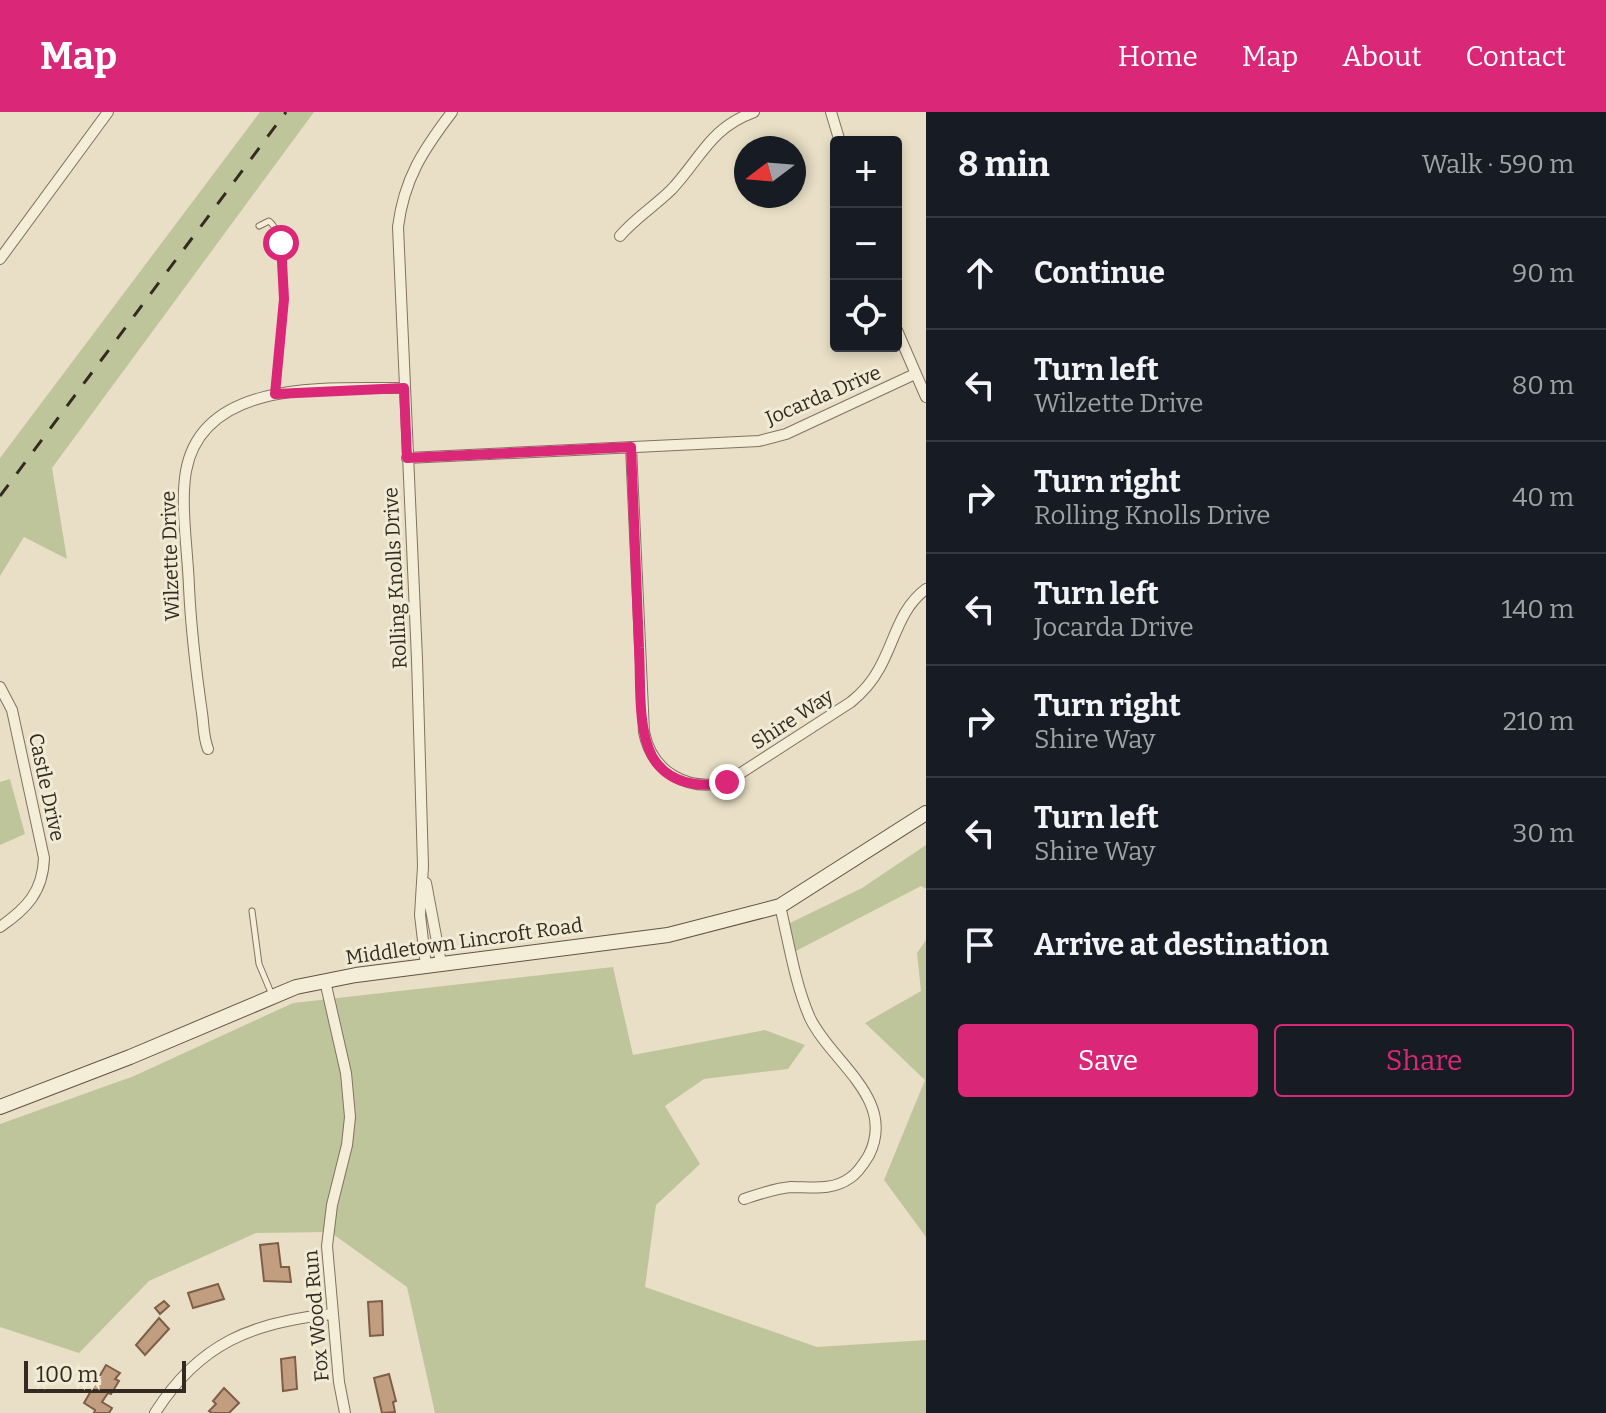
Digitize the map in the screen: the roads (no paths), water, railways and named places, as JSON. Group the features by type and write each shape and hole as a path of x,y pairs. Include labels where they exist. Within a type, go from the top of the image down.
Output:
{"main road":[{"name":"Middletown Lincroft Road","path":"0,1107 130,1057 296,987 433,964 668,935 780,906 926,813"}],"street":[{"path":"0,259 108,112"},
{"name":"Rolling Knolls Drive","path":"433,964 423,866 398,254 401,207 410,177 419,158 452,112"},
{"path":"620,236 676,185 717,133 739,117 754,112"},
{"path":"831,112 838,136"},
{"path":"902,343 926,397"},
{"name":"Jocarda Drive","path":"407,458 771,439 915,374"},
{"name":"Wilzette Drive","path":"208,749 203,736 192,634 185,497 187,467 198,440 213,421 247,402 275,394 404,388"},
{"name":"Shire Way","path":"631,447 644,732 656,762 673,777 705,786 727,782 851,702 868,686 880,668 908,604 926,589"},
{"name":"Castle Drive","path":"0,687 12,710 44,858 43,876 31,902 0,927"},
{"path":"744,1199 790,1187 808,1189 839,1184 865,1163 875,1136 875,1117 868,1097 823,1039 808,1013 780,906"},
{"name":"Fox Wood Run","path":"325,981 346,1073 350,1117 347,1145 327,1231 332,1314 345,1413"},
{"path":"155,1413 178,1379 219,1345 274,1322 332,1314"}],"lane":[{"path":"259,226 269,221 276,226 281,243 284,299 275,394"},
{"path":"252,911 259,964 273,996"}],"railway":[{"path":"0,496 286,112"}]}
